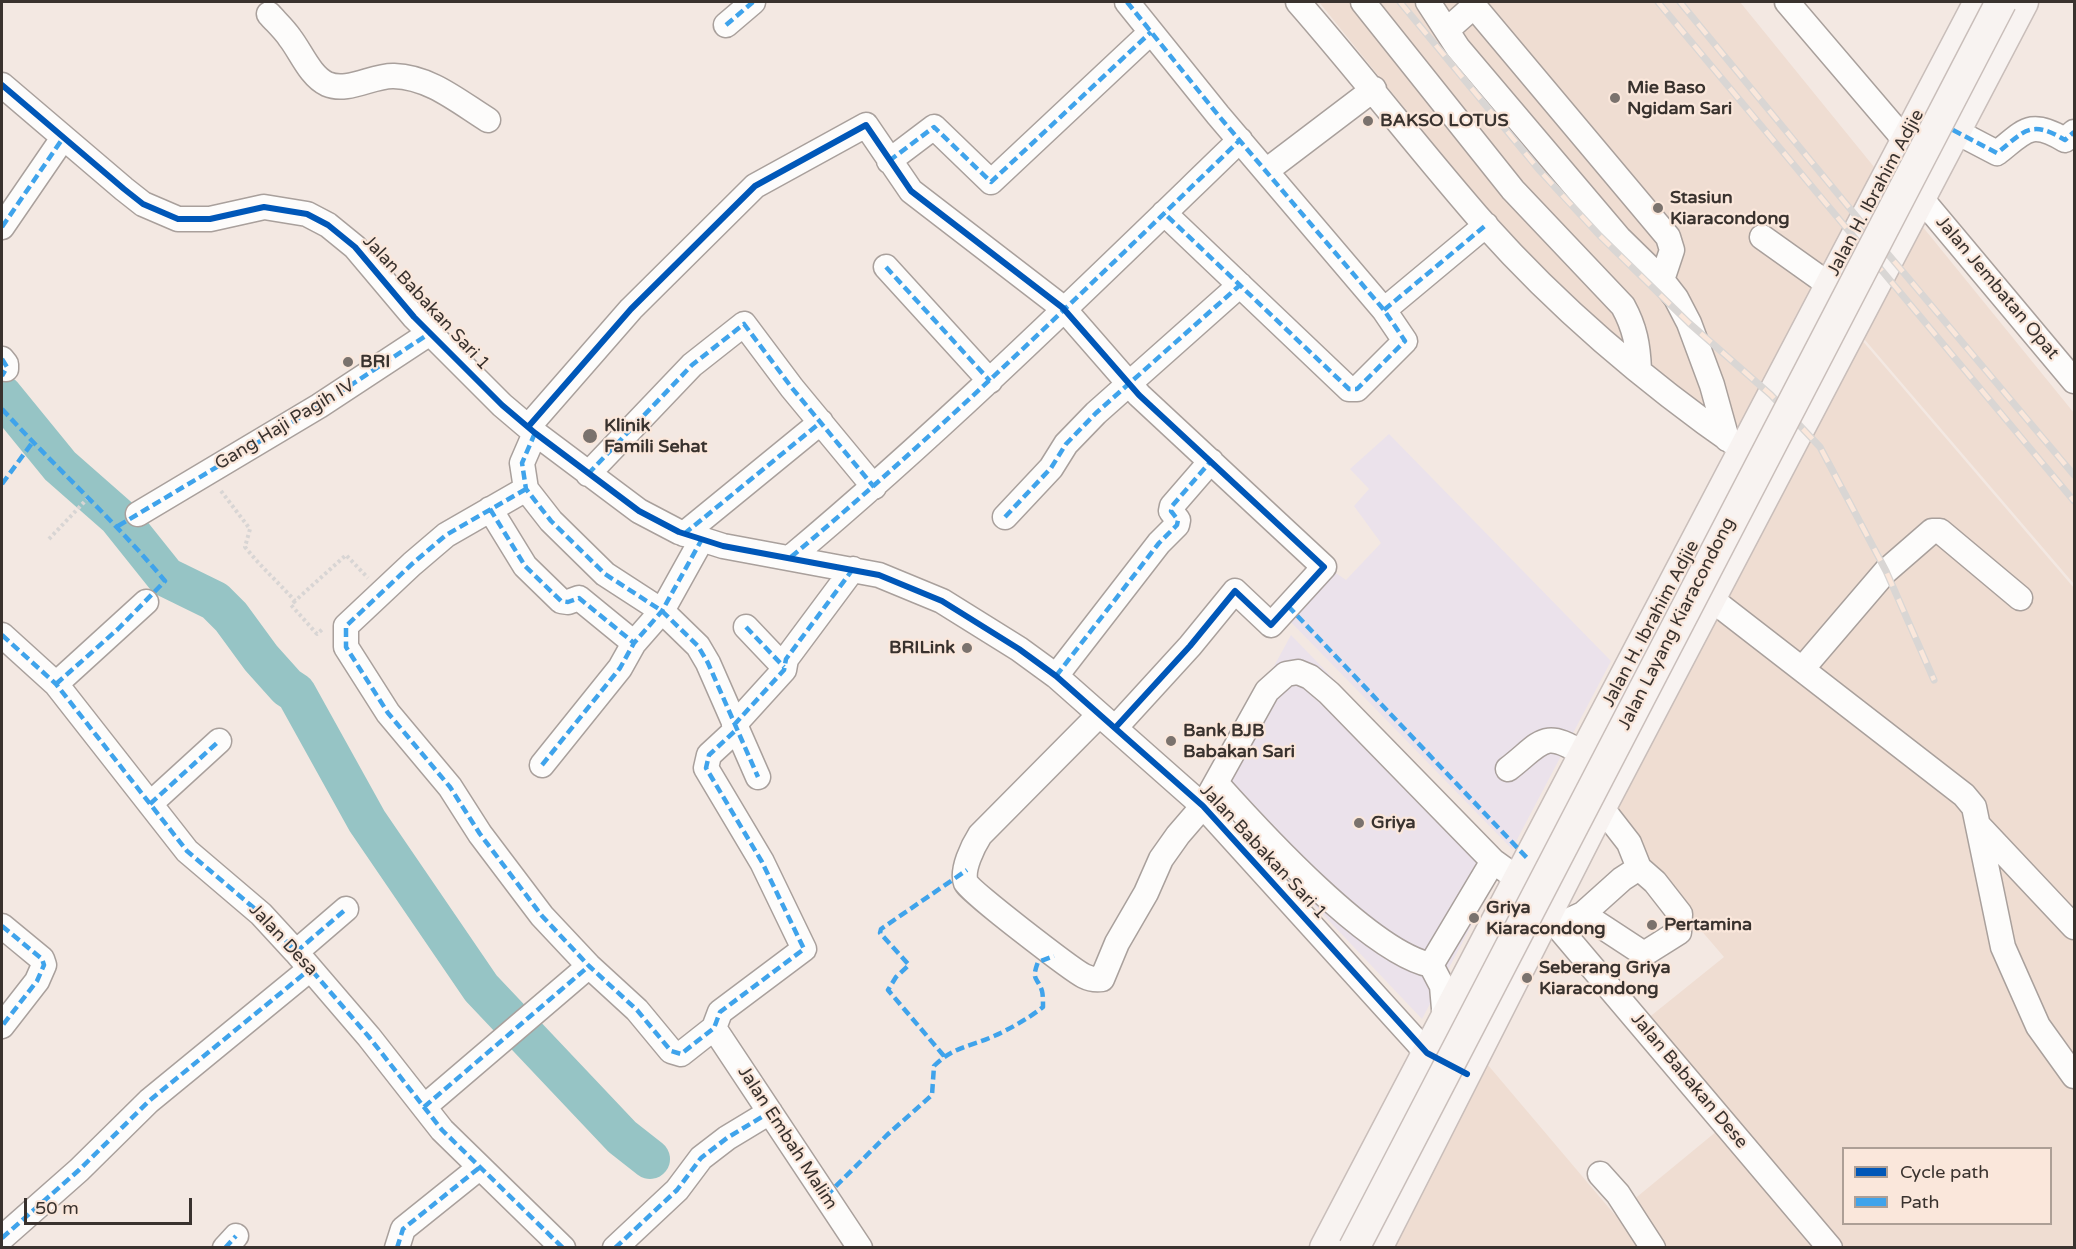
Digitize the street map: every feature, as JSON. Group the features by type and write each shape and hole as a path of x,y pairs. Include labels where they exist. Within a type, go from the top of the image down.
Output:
{"main road":[{"name":"Jalan H. Ibrahim Adjie","path":"1324,1248 1604,715 1735,444 1786,365 1978,2"},
{"name":"Jalan Layang Kiaracondong","path":"1354,1248 2001,2"},
{"path":"1377,1248 1467,1074 1553,921 1601,807 1822,386 1953,130 2023,2"},
{"path":"1786,365 1822,386"},
{"path":"1604,715 1639,733"}],"street":[{"path":"726,25 753,2"},
{"path":"1127,2 1240,141 1384,310 1405,341 1357,389 1352,390 1164,213"},
{"path":"1298,2 1374,89 1486,225 1557,297 1639,370 1735,444"},
{"path":"1363,2 1513,190 1623,306 1634,325 1638,342 1639,370"},
{"path":"1428,2 1458,48 1611,229 1662,280 1689,323 1735,444"},
{"path":"1787,2 1904,139"},
{"path":"1447,30 1474,6 1668,237 1672,250 1662,280"},
{"path":"269,14 290,36 319,78 326,83 335,86 355,84 376,77 416,78 488,120"},
{"path":"889,161 934,127 991,182 1151,32"},
{"name":"Jalan Babakan Sari 1","path":"2,85 143,204 178,219 210,219 264,207 307,214 328,225 355,247 456,361 531,430 639,512 693,537 723,546 879,575 942,601 1019,649 1056,676 1203,806 1427,1053 1467,1074"},
{"path":"1266,171 1374,89"},
{"path":"758,777 708,663 698,646 662,611 605,574 551,521 526,489 522,463 531,430 631,309 755,186 866,125 911,191 1063,308 1128,382 1324,567 1271,625 1235,591 1190,646 980,836 973,847 965,877 969,889 1075,971 1092,980 1102,979 1117,943 1146,893 1161,859 1203,806 1217,784 1267,691 1286,674 1298,672 1310,677 1329,693 1493,861 1518,879"},
{"path":"1953,130 1997,153 2015,137 2034,129 2046,129 2065,140 2074,132"},
{"path":"2,228 63,138"},
{"path":"791,557 874,487 990,381 1063,308 1240,141"},
{"name":"Jalan Jembatan Opat","path":"1919,196 2074,381"},
{"path":"1384,310 1486,225"},
{"path":"1762,237 1828,284"},
{"path":"886,267 990,381"},
{"path":"1005,517 1051,468 1060,451 1073,436 1128,382 1240,285"},
{"path":"588,474 692,365 744,324 874,487"},
{"name":"Gang Haji Pagih IV","path":"138,514 320,406 430,333"},
{"path":"542,765 620,668 634,643 662,611 693,537 821,422"},
{"path":"1056,676 1159,543 1177,525 1178,520 1171,511 1172,506 1211,461"},
{"path":"526,489 446,535 412,564 346,626 346,647 388,713 450,787 480,834 542,916 589,966 637,1010 671,1051 681,1054 714,1028 720,1012 804,949 762,862 706,768 708,755 735,727 784,667 786,659 853,569"},
{"path":"490,509 525,566 561,601 568,602 579,598 634,643"},
{"path":"1803,668 1886,571 1932,531 1940,531 2020,598"},
{"path":"1710,598 1964,795 1974,807 2002,947 2038,1026 2074,1076"},
{"path":"56,684 146,602"},
{"path":"746,627 784,667"},
{"name":"Jalan Desa","path":"2,635 56,684 187,851 261,914 369,1037 424,1107 479,1168 563,1248"},
{"path":"1508,769 1544,741 1552,738 1565,742 1583,754"},
{"path":"150,804 219,741"},
{"path":"1217,784 1365,930 1419,963 1431,965"},
{"path":"1583,914 1644,954 1679,932 1680,914 1655,882 1639,868 1624,836 1601,807"},
{"path":"1978,825 2074,927"},
{"path":"1431,965 1493,861"},
{"path":"1553,921 1583,914 1622,879 1639,868"},
{"path":"2,1238 79,1170 148,1101 303,960 346,909"},
{"name":"Jalan Babakan Dese","path":"1553,921 1830,1248"},
{"path":"2,926 42,959 44,965 37,981 2,1026"},
{"path":"1431,965 1442,986 1445,1020"},
{"path":"424,1107 589,966"},
{"name":"Jalan Embah Malim","path":"714,1028 860,1248"},
{"path":"615,1248 677,1190 701,1158 727,1138 770,1112"},
{"path":"397,1248 404,1229 479,1168"},
{"path":"1600,1174 1618,1194 1653,1248"}],"path":[{"path":"207,471 250,529 245,547 268,575 274,578 295,601"},
{"path":"49,539 89,497"},
{"path":"346,626 336,621 317,634 291,605 346,555 382,594"}],"shaded area":[{"path":"1319,2 1740,2 2074,413 2074,584 1859,333 1826,262 1738,427 1686,396 1576,305 1492,217"},
{"path":"1861,339 2074,588 2074,1247 1838,1247 1647,1019 1724,957 1601,814"},
{"path":"1389,434 1611,661 1512,849 1285,616 1331,570 1346,580 1381,543 1354,506 1369,489 1350,469"},
{"path":"1291,635 1507,858 1422,1019 1206,791"},
{"path":"1471,1045 1615,1215 1717,1131 1811,1247 1371,1248"}],"waterway":[{"path":"2,395 60,466 118,517 166,577 215,601 231,617 261,658 287,687 296,693 367,821 481,988 622,1137 650,1159"}],"railway":[{"path":"1400,2 1540,171 1600,236 1689,323 1771,395 1820,447 1886,571 1934,680"},
{"path":"1658,2 2074,501"},
{"path":"1680,2 2074,475"}],"marked path":[{"path":"726,25 753,2"},
{"path":"1127,2 1218,115 1384,310 1405,341 1357,389 1349,389 1164,213"},
{"path":"889,161 934,127 991,182 1151,32"},
{"path":"1953,130 1997,153 2028,130 2044,130 2065,140 2074,132"},
{"path":"2,227 63,138"},
{"path":"791,557 963,405 1240,140"},
{"path":"1384,310 1486,225"},
{"path":"886,267 990,381"},
{"path":"1005,517 1051,468 1066,444 1096,413 1240,285"},
{"path":"588,474 692,365 744,324 792,388 874,487"},
{"path":"118,526 319,406 430,333"},
{"path":"2,359 7,367 2,376"},
{"path":"2,409 165,581 118,629 56,684"},
{"path":"684,534 821,422"},
{"path":"535,433 522,463 526,489 551,521 605,574 662,611 698,646 708,663 758,777"},
{"path":"2,484 32,443"},
{"path":"1056,676 1159,543 1177,525 1178,520 1171,511 1172,506 1211,461"},
{"path":"526,489 446,535 412,564 346,626 346,647 388,713 450,787 480,834 542,916 589,966 637,1010 671,1051 681,1054 714,1028 720,1012 804,949 762,862 706,768 709,755 736,730"},
{"path":"490,509 525,566 561,601 568,602 579,598 634,643"},
{"path":"542,765 620,668 634,643 662,611 702,539"},
{"path":"734,725 784,670 786,659 853,569"},
{"path":"1288,606 1528,859"},
{"path":"746,627 784,667"},
{"path":"2,635 56,684 187,851 261,914 296,952 369,1037 442,1130 563,1248"},
{"path":"150,804 219,741"},
{"path":"944,1056 888,990 896,977 909,965 880,933 881,929 967,870"},
{"path":"296,952 346,909"},
{"path":"2,926 42,959 44,965 37,981 2,1026"},
{"path":"826,1196 887,1135 932,1095 934,1066 941,1059 1006,1030 1043,1007 1042,991 1035,972 1038,962 1054,956"},
{"path":"424,1107 589,966"},
{"path":"2,1238 79,1170 149,1101 310,969"},
{"path":"615,1248 677,1190 701,1158 727,1138 770,1112"},
{"path":"397,1248 403,1229 479,1168"},
{"path":"225,1248 236,1236"}],"cycle path":[{"path":"2,85 143,204 178,219 210,219 264,207 307,214 328,225 355,247 414,317 502,405 535,433 639,511 679,532 723,546 879,575 942,601 1019,649 1056,676 1203,806 1427,1053 1467,1074"},
{"path":"528,427 631,309 755,186 866,125 911,191 1063,308 1139,395 1324,567 1271,625 1235,591 1190,646 1115,728"}],"place":[{"name":"Mie Baso Ngidam Sari","path":"1615,98"},
{"name":"BAKSO LOTUS","path":"1368,121"},
{"name":"Stasiun Kiaracondong","path":"1658,208"},
{"name":"BRI","path":"348,362"},
{"name":"Klinik Famili Sehat","path":"590,436"},
{"name":"BRILink","path":"967,648"},
{"name":"Bank BJB Babakan Sari","path":"1171,741"},
{"name":"Griya","path":"1359,823"},
{"name":"Griya Kiaracondong","path":"1474,918"},
{"name":"Pertamina","path":"1652,925"},
{"name":"Seberang Griya Kiaracondong","path":"1527,978"}]}
